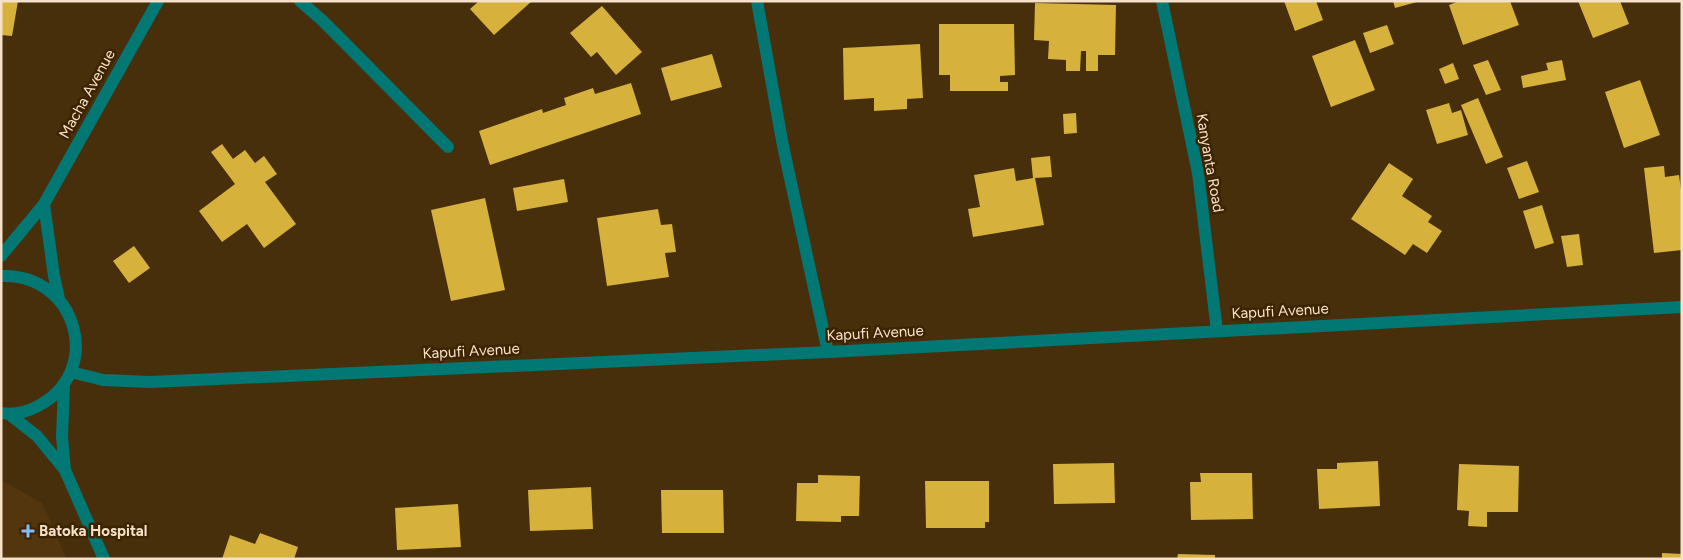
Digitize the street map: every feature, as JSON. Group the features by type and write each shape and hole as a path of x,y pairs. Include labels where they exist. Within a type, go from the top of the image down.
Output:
{"street":[{"name":"Macha Avenue","path":"1,256 44,204 158,1"},
{"path":"300,1 323,21 448,147"},
{"path":"757,1 783,146 828,352"},
{"name":"Kanyanta Road","path":"1162,1 1198,173 1217,331"},
{"path":"5,414 30,410 49,400 64,385 71,372 76,347 72,321 59,299 44,204"},
{"path":"1,276 15,276 39,283 59,299"},
{"name":"Kapufi Avenue","path":"71,372 103,380 150,382 828,352 1682,307"},
{"path":"64,385 62,437 65,470"},
{"path":"5,414 37,436 65,470 104,559"}],"shaded area":[{"name":"Batoka Hospital","path":"1,480 42,503 67,559 1,559"}],"building":[{"path":"1,1 18,1 12,36 1,35"},
{"path":"479,1 532,1 494,35 470,9"},
{"path":"1284,1 1316,1 1323,20 1295,31"},
{"path":"1393,1 1417,1 1417,2 1395,8"},
{"path":"1459,1 1510,1 1519,25 1463,45 1449,5"},
{"path":"1578,1 1620,1 1629,24 1593,38"},
{"path":"1035,3 1116,5 1115,55 1098,55 1098,71 1086,71 1086,51 1081,51 1080,71 1066,71 1066,60 1048,59 1049,41 1034,40"},
{"path":"602,6 642,52 616,75 597,52 591,57 570,33"},
{"path":"939,24 1014,24 1015,75 1000,76 1000,82 1008,82 1008,91 950,91 950,75 939,75"},
{"path":"1387,25 1394,44 1370,53 1363,33"},
{"path":"1355,40 1375,90 1331,107 1312,56"},
{"path":"920,44 923,98 907,99 907,109 874,111 874,98 844,100 843,48"},
{"path":"712,54 722,87 671,101 661,68"},
{"path":"1488,60 1501,90 1486,95 1473,65"},
{"path":"1562,60 1566,80 1523,88 1521,76 1548,70 1546,63"},
{"path":"1453,63 1459,79 1445,84 1439,69"},
{"path":"1640,80 1660,135 1624,148 1605,92"},
{"path":"631,83 641,114 490,165 479,131 542,109 543,113 566,105 564,98 593,88 595,94"},
{"path":"1478,98 1503,157 1486,164 1461,105"},
{"path":"1449,103 1452,113 1461,110 1468,135 1437,144 1426,110"},
{"path":"1076,113 1077,133 1064,134 1063,114"},
{"path":"222,144 233,159 245,150 255,163 264,156 277,174 265,182 296,224 264,248 247,224 222,242 199,211 235,184 211,152"},
{"path":"1050,156 1052,177 1035,178 1044,225 973,237 968,209 980,207 974,175 1014,168 1016,181 1033,178 1031,158"},
{"path":"1527,161 1539,192 1519,199 1507,168"},
{"path":"1389,163 1413,179 1402,196 1432,216 1428,222 1442,231 1427,253 1413,244 1405,255 1351,219"},
{"path":"1664,166 1665,177 1679,175 1682,198 1682,250 1654,253 1644,168"},
{"path":"564,179 568,202 517,211 513,188"},
{"path":"485,198 505,290 451,301 431,210"},
{"path":"1542,205 1554,243 1535,249 1523,211"},
{"path":"658,209 661,225 672,224 676,252 665,253 669,277 607,286 597,218"},
{"path":"1579,234 1583,265 1567,267 1561,236"},
{"path":"134,246 150,268 129,283 113,261"},
{"path":"1378,461 1380,506 1319,509 1317,469 1337,469 1337,463"},
{"path":"1114,463 1115,503 1054,504 1053,464"},
{"path":"1459,464 1519,466 1518,512 1487,512 1487,527 1468,526 1469,511 1457,510"},
{"path":"1200,473 1252,473 1253,519 1191,520 1190,482 1201,482"},
{"path":"818,475 860,476 859,516 841,516 841,522 796,521 797,483 818,483"},
{"path":"925,481 989,481 989,522 985,522 985,528 926,528"},
{"path":"591,487 593,529 530,531 528,490"},
{"path":"661,490 723,490 724,533 662,533"},
{"path":"458,504 461,547 397,550 395,508"},
{"path":"260,533 298,547 294,559 222,559 230,535 255,544"},
{"path":"1662,553 1682,554 1682,559 1662,559"},
{"path":"1178,554 1215,555 1215,559 1177,559"}],"place":[{"name":"Batoka Hospital","path":"28,531"}]}
